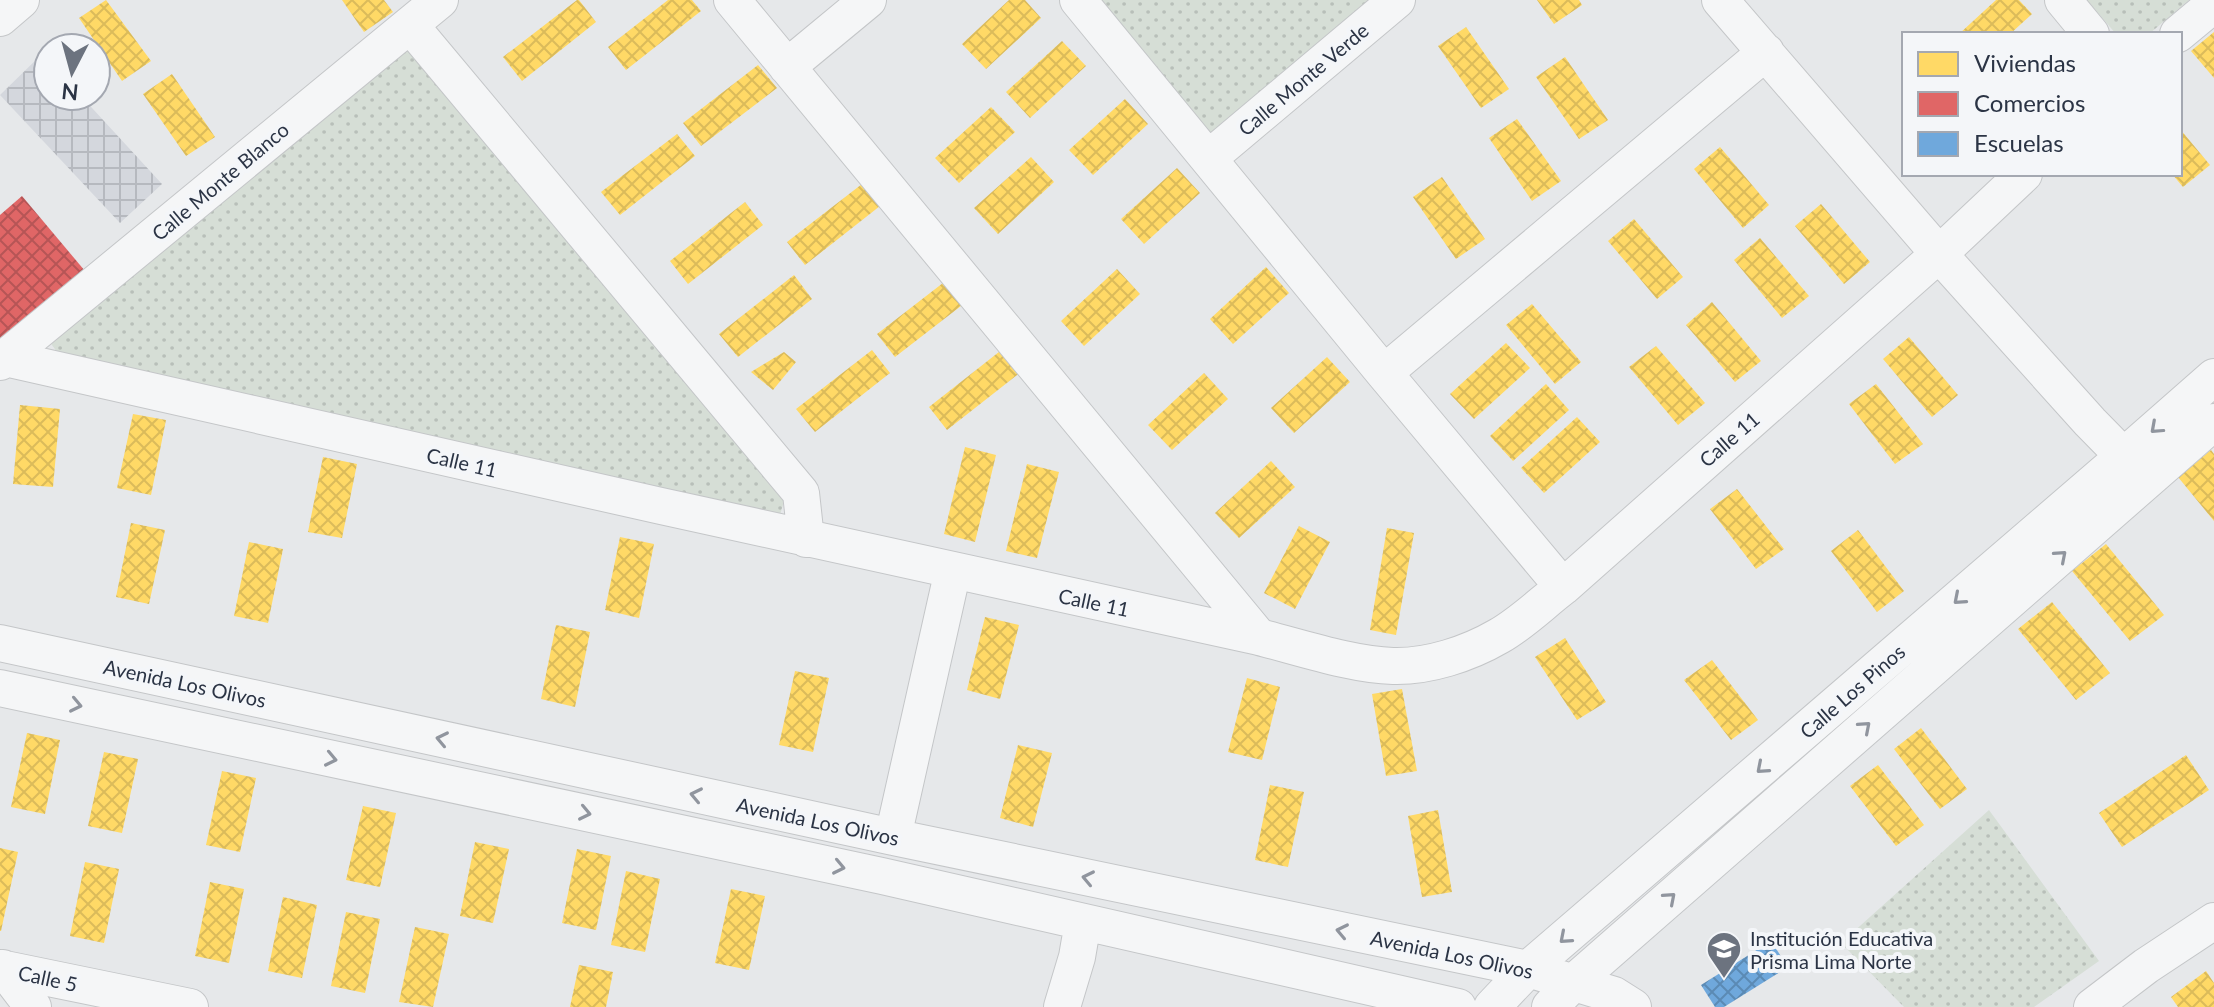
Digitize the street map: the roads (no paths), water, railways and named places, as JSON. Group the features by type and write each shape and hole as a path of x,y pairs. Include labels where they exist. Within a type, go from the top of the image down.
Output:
{"street":[{"path":"0,18 21,0"},
{"name":"Calle Monte Blanco","path":"2,360 440,0"},
{"path":"732,0 1259,637"},
{"path":"787,67 868,0"},
{"path":"1078,0 1563,587"},
{"name":"Calle Monte Verde","path":"1209,158 1397,0"},
{"path":"1720,0 1939,254 2136,469"},
{"path":"2063,0 2089,32"},
{"path":"2180,32 2214,4"},
{"path":"410,25 801,493 806,539"},
{"path":"1384,373 1766,52"},
{"name":"Calle 11","path":"2,360 1352,660 1393,666 1458,655 1500,635 1563,587 1939,254 2022,176"},
{"name":"Calle Los Pinos","path":"1562,995 2136,469 2214,377"},
{"name":"Calle Los Pinos","path":"1492,1007 1528,969 2136,469 2214,422"},
{"path":"893,837 953,570"},
{"name":"Avenida Los Olivos","path":"0,643 893,837 1528,969 1562,995 1614,995 1633,1007"},
{"name":"Avenida Los Olivos","path":"0,688 882,876 1458,1007"},
{"path":"2092,1007 2214,921"},
{"path":"1062,1007 1077,957 1083,922"},
{"path":"2,968 33,1007"},
{"name":"Calle 5","path":"2,968 190,1007"}],"place":[{"name":"Institución Educativa Prisma Lima Norte","path":"1724,980"}]}
